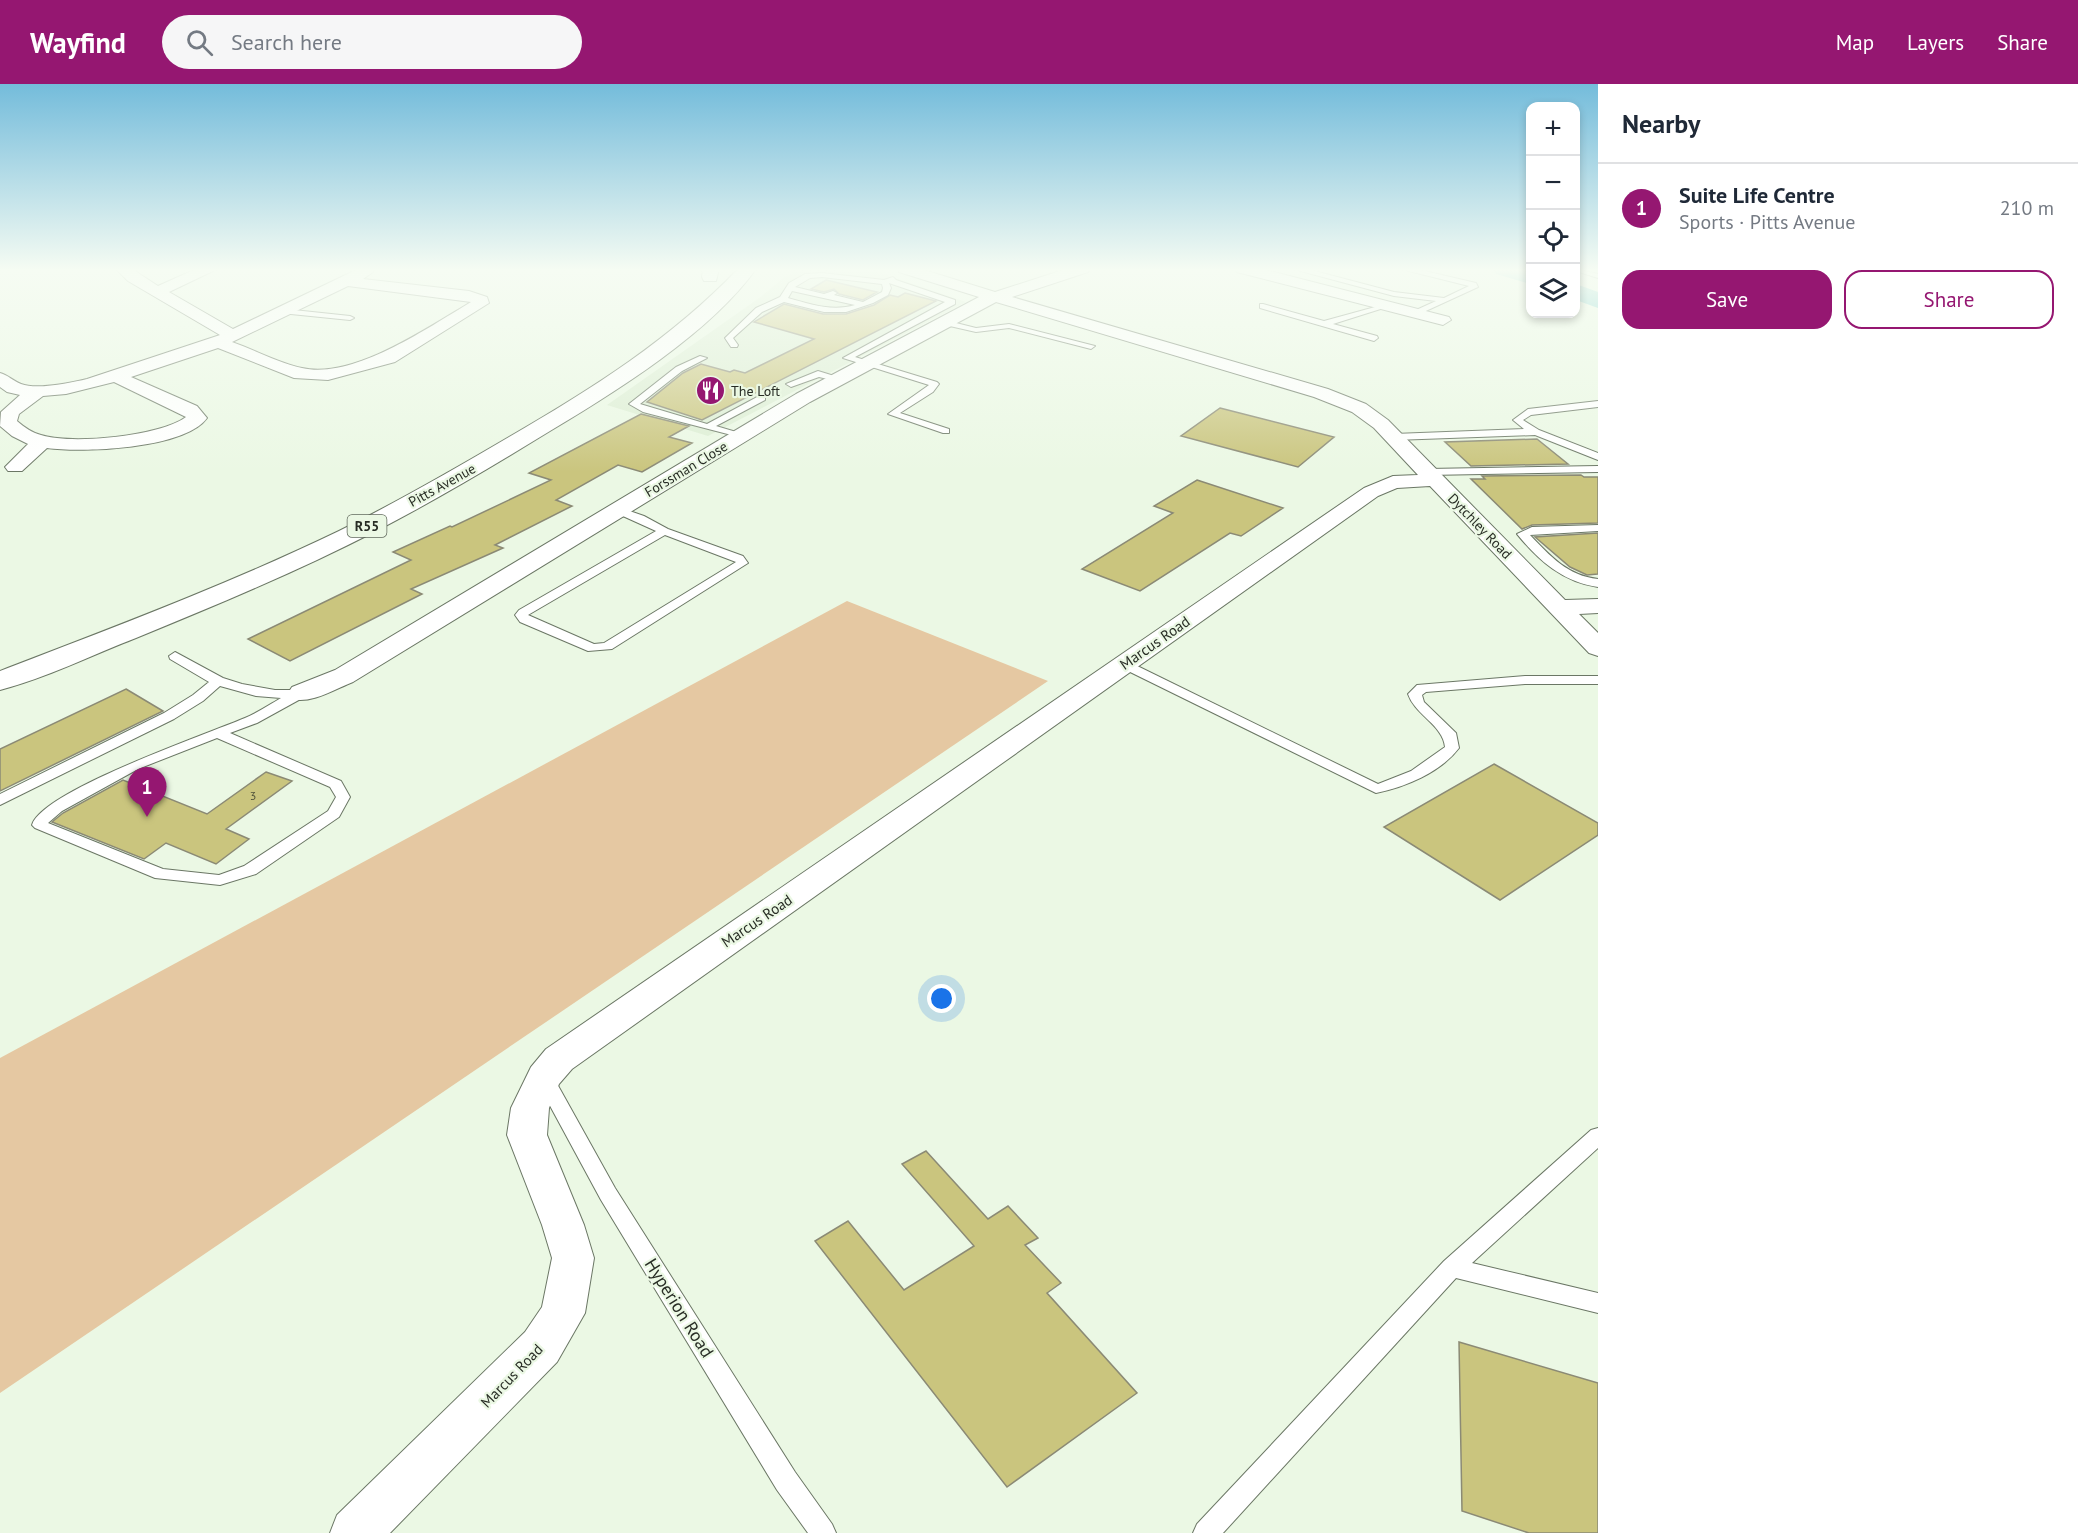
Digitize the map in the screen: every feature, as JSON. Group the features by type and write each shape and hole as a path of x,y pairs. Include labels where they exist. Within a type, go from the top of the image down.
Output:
{"main road":[{"name":"Pitts Avenue","path":"0,658 217,577 324,531 408,490 490,445 568,396 624,355 645,337"},
{"name":"Pitts Avenue","path":"0,681 128,632 238,586 347,536 423,496 544,426 616,380 676,337"}],"street":[{"path":"222,337 300,374 328,375 389,358 425,337"},
{"path":"0,378 16,390 36,392 78,387 230,337"},
{"name":"Forssman Close","path":"301,693 344,676 740,436 917,337"},
{"name":"Dytchley Road","path":"1124,337 1321,393 1359,408 1394,437 1598,648"},
{"path":"36,392 10,412 7,422 32,439 42,442 69,444 147,439 176,430 197,418 190,410 115,376"},
{"path":"15,467 42,442"},
{"name":"Marcus Road","path":"355,1533 541,1347 563,1313 573,1258 563,1225 527,1135 530,1108 544,1077 559,1059 1371,492 1393,482 1431,476"},
{"path":"1558,607 1598,606"}],"lane":[{"path":"730,337 734,345"},
{"path":"887,337 847,358 934,384 930,390 893,414 946,431"},
{"path":"1053,337 1091,346"},
{"path":"1370,337 1374,338"},
{"path":"703,358 679,369 634,404 646,410 740,436"},
{"path":"791,384 814,375 840,379"},
{"path":"708,427 762,398"},
{"path":"1598,404 1528,412 1518,420 1536,432 1598,457"},
{"path":"1574,407 1598,417"},
{"path":"1394,437 1536,432"},
{"path":"1431,476 1598,469"},
{"path":"618,510 640,518 664,531 739,558 742,563 607,646 593,648 524,619 521,615 523,613 664,531"},
{"path":"1598,528 1532,530 1522,534 1563,574 1598,583"},
{"path":"175,656 218,681 251,692 278,695 301,693"},
{"path":"1125,664 1376,789 1391,787 1445,756 1452,748 1451,735 1419,703 1415,694 1422,688 1525,680 1598,680"},
{"path":"0,800 169,716 198,698 218,681"},
{"path":"217,733 336,784 343,797 334,814 250,870 220,880 161,874 40,825 42,818 57,808 133,766 217,733 252,720 301,693"},
{"name":"Hyperion Road","path":"544,1077 608,1194 786,1481 823,1533"},
{"path":"1206,1533 1452,1268 1598,1137"},
{"path":"1452,1268 1598,1303"}],"shaded area":[{"path":"704,337 899,337 708,436 607,405"},
{"path":"847,601 1048,681 0,1393 0,1058"}],"building":[{"path":"806,337 866,337 702,420 647,402 683,373 701,364 730,372 734,370 745,373 814,339"},
{"path":"1220,408 1334,437 1298,467 1181,436"},
{"path":"641,414 689,426 669,437 692,443 642,472 618,465 556,500 572,506 495,545 503,548 411,589 422,594 290,661 248,639 411,560 393,552 551,480 529,473"},
{"path":"1537,439 1568,464 1471,466 1445,442"},
{"path":"1581,475 1598,477 1598,523 1532,525 1522,529 1471,479 1485,479 1482,476"},
{"path":"1197,480 1283,508 1241,536 1230,533 1140,591 1082,569 1173,513 1154,506"},
{"path":"1598,533 1598,574 1587,575 1570,567 1535,537"},
{"path":"126,689 163,711 0,791 0,749"},
{"path":"1494,764 1598,823 1598,835 1500,900 1384,827"},
{"path":"266,772 292,781 226,829 249,839 216,864 166,843 144,859 52,822 63,813 123,780 207,814"},
{"path":"926,1151 988,1219 1008,1206 1038,1238 1025,1245 1061,1283 1047,1293 1137,1393 1007,1487 815,1241 848,1221 904,1290 974,1246 902,1164"},
{"path":"1459,1342 1598,1383 1598,1533 1529,1533 1462,1511"}],"place":[{"name":"The Loft","path":"710,391"},
{"name":"Suite Life Centre","path":"147,817"}]}
